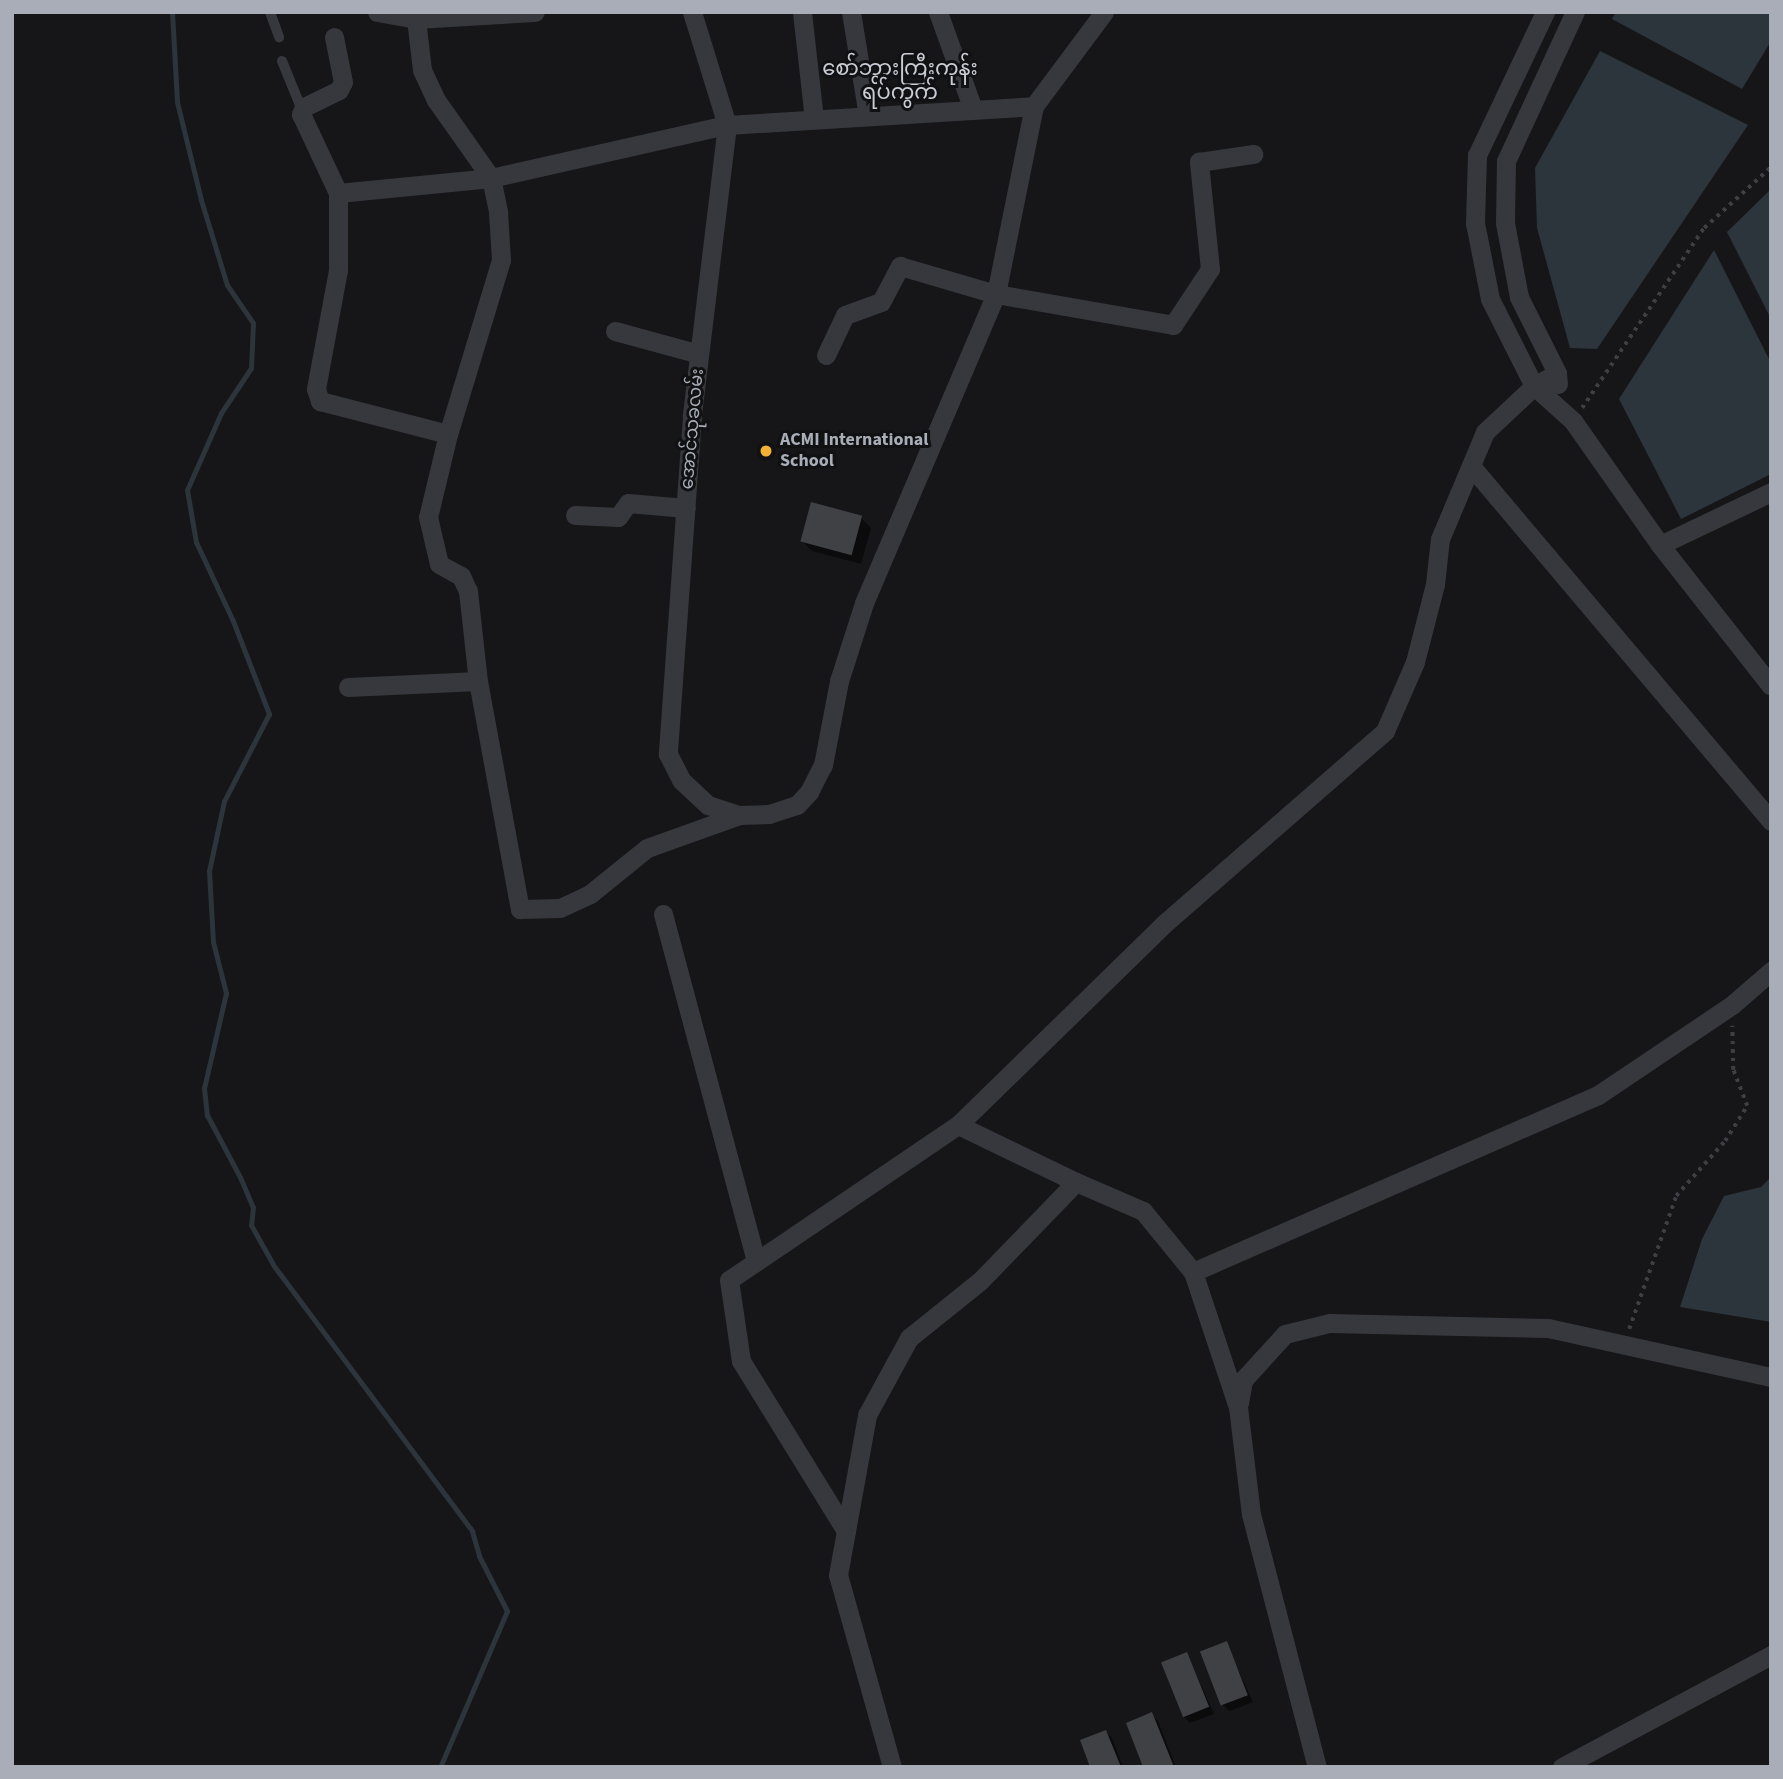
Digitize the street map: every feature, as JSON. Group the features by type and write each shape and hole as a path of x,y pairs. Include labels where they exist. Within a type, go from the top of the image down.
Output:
{"street":[{"path":"377,12 416,19 535,12"},
{"name":"အောင်သုခလမ်း","path":"692,12 727,125 699,354 668,754 681,780 708,805 739,815"},
{"path":"802,12 814,120"},
{"path":"851,12 868,116"},
{"path":"938,12 973,109"},
{"path":"416,19 422,70 436,100 491,178 501,260 448,433 428,517 430,540 439,564 461,576 468,591 478,681 520,909 560,908 601,886 647,848 739,815 769,814 797,805 823,765 839,681 864,603 996,294 1034,106 1104,12"},
{"path":"1545,12 1477,155 1475,223 1490,299 1534,386 1567,413 1660,545 1771,685"},
{"path":"1567,413 1557,373 1520,297 1505,223 1506,161 1575,12"},
{"path":"334,37 343,82 339,90 302,110 338,193 338,270 316,389 320,401 448,433"},
{"path":"338,193 491,178 727,125 1034,106"},
{"path":"826,355 845,316 881,302 900,266 996,294 1173,325 1210,269 1199,162 1253,154"},
{"path":"615,331 699,354"},
{"path":"846,1531 741,1362 729,1280 958,1125 1192,897 1385,731 1415,662 1435,584 1440,539 1485,432 1534,386 1557,373"},
{"path":"1471,466 1771,821"},
{"path":"1660,545 1771,492"},
{"path":"575,515 618,517 628,503 686,508"},
{"path":"348,687 478,681"},
{"path":"663,914 756,1262"},
{"path":"1193,1272 1578,1105 1648,1064 1732,1005 1771,971"},
{"path":"958,1125 1143,1211 1193,1272 1238,1407 1251,1514 1317,1767"},
{"path":"892,1767 838,1576 867,1415 909,1338 980,1281 1076,1182"},
{"path":"1238,1407 1243,1380 1285,1334 1307,1326 1548,1328 1771,1377"},
{"path":"1562,1767 1771,1655"}],"lane":[{"path":"270,12 279,37"},
{"path":"282,61 302,110"}],"path":[{"path":"1567,413 1704,228 1771,167"},
{"path":"1625,1344 1653,1252 1676,1196 1725,1142 1747,1106 1733,1070 1732,1005"}],"shaded area":[{"path":"1616,12 1771,12 1771,41 1742,89 1612,19"},
{"path":"1600,51 1748,125 1597,349 1570,348 1537,228 1535,168"},
{"path":"1771,189 1771,319 1727,232"},
{"path":"1714,250 1771,363 1771,474 1681,519 1619,399"},
{"path":"1771,1177 1771,1322 1680,1307 1702,1239 1724,1196 1761,1187"}],"building":[{"path":"811,502 862,516 852,555 800,542"},
{"path":"1227,1641 1248,1695 1221,1706 1200,1651"},
{"path":"1187,1652 1209,1707 1183,1717 1161,1662"},
{"path":"1152,1712 1174,1767 1143,1767 1126,1723"},
{"path":"1106,1730 1121,1767 1090,1767 1080,1740"}],"waterway":[{"path":"172,12 177,102 201,200 227,285 253,323 251,368 221,413 187,490 196,542 233,621 269,714 224,801 209,871 213,942 226,993 204,1088 207,1115 240,1177 253,1207 251,1225 274,1266 472,1531 479,1556 507,1611 440,1767"}],"place":[{"name":"ACMI International School","path":"766,451"}],"district":[{"name":"စော်ဘွားကြီးကုန်း ရပ်ကွက်","path":"900,80"}]}
